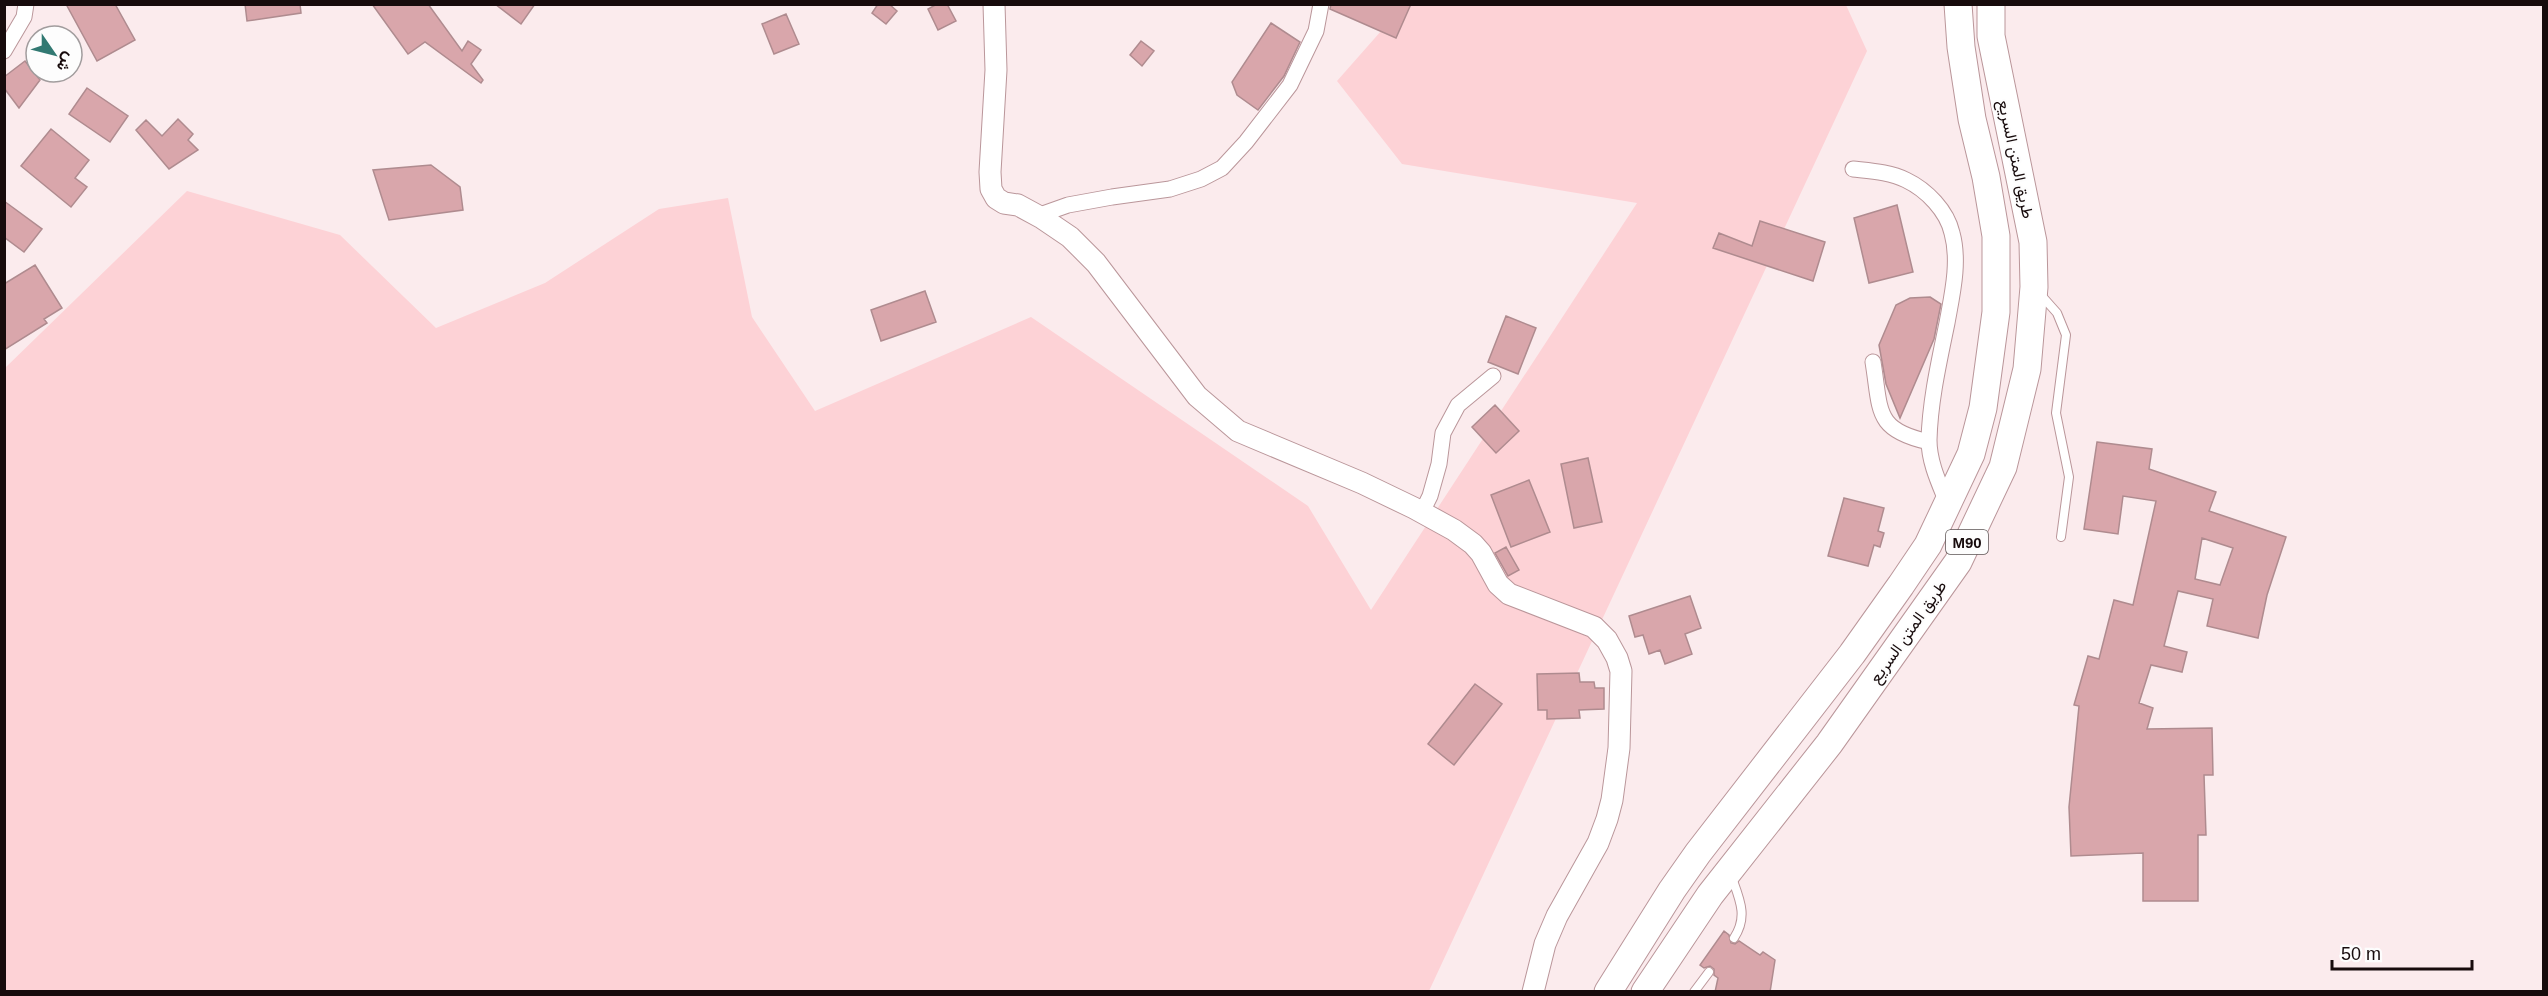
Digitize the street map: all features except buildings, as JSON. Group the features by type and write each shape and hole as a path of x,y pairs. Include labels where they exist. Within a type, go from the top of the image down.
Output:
{"highway":[{"name":"طريق المتن السريع","path":"1608,992 1698,853 1852,654 1928,545 1971,453 1983,408 1996,312 1996,236 1986,177 1972,119 1961,47 1958,4"},
{"name":"طريق المتن السريع","path":"1646,992 1729,869 1829,744 1958,562 2003,467 2027,369 2034,286 2033,243 1991,36 1990,4"}],"street":[{"path":"4,51 24,17 26,4"},
{"path":"994,4 996,70 990,172 991,189 996,198 1037,216 1070,237 1096,264 1197,396 1238,431 1321,465 1422,512 1473,544 1481,553 1498,584 1509,594 1594,627 1607,640 1617,658 1621,671 1619,748 1612,800 1598,843 1557,916 1545,944 1533,992"},
{"path":"1037,216 1068,205 1112,196 1170,189 1201,179 1222,168 1246,142 1290,85 1316,31 1321,4"},
{"path":"1853,169 1883,172 1920,187 1942,211 1953,234 1955,249 1953,288 1935,382 1929,442 1935,471 1948,505"},
{"path":"1872,362 1884,419 1893,430 1905,437 1929,442"},
{"path":"1422,512 1430,496 1439,464 1443,433 1458,405 1493,376"}],"lane":[{"path":"2034,286 2057,313 2066,335 2056,413 2069,477 2061,537"},
{"path":"1729,869 1743,912 1740,930 1734,938"},
{"path":"1694,992 1709,972"}],"shaded area":[{"path":"1404,5 1846,5 1867,51 1429,991 5,992 5,368 187,191 340,235 436,328 545,283 659,209 728,198 752,317 815,411 1031,317 1308,506 1371,610 1637,203 1402,164 1337,81"}]}
